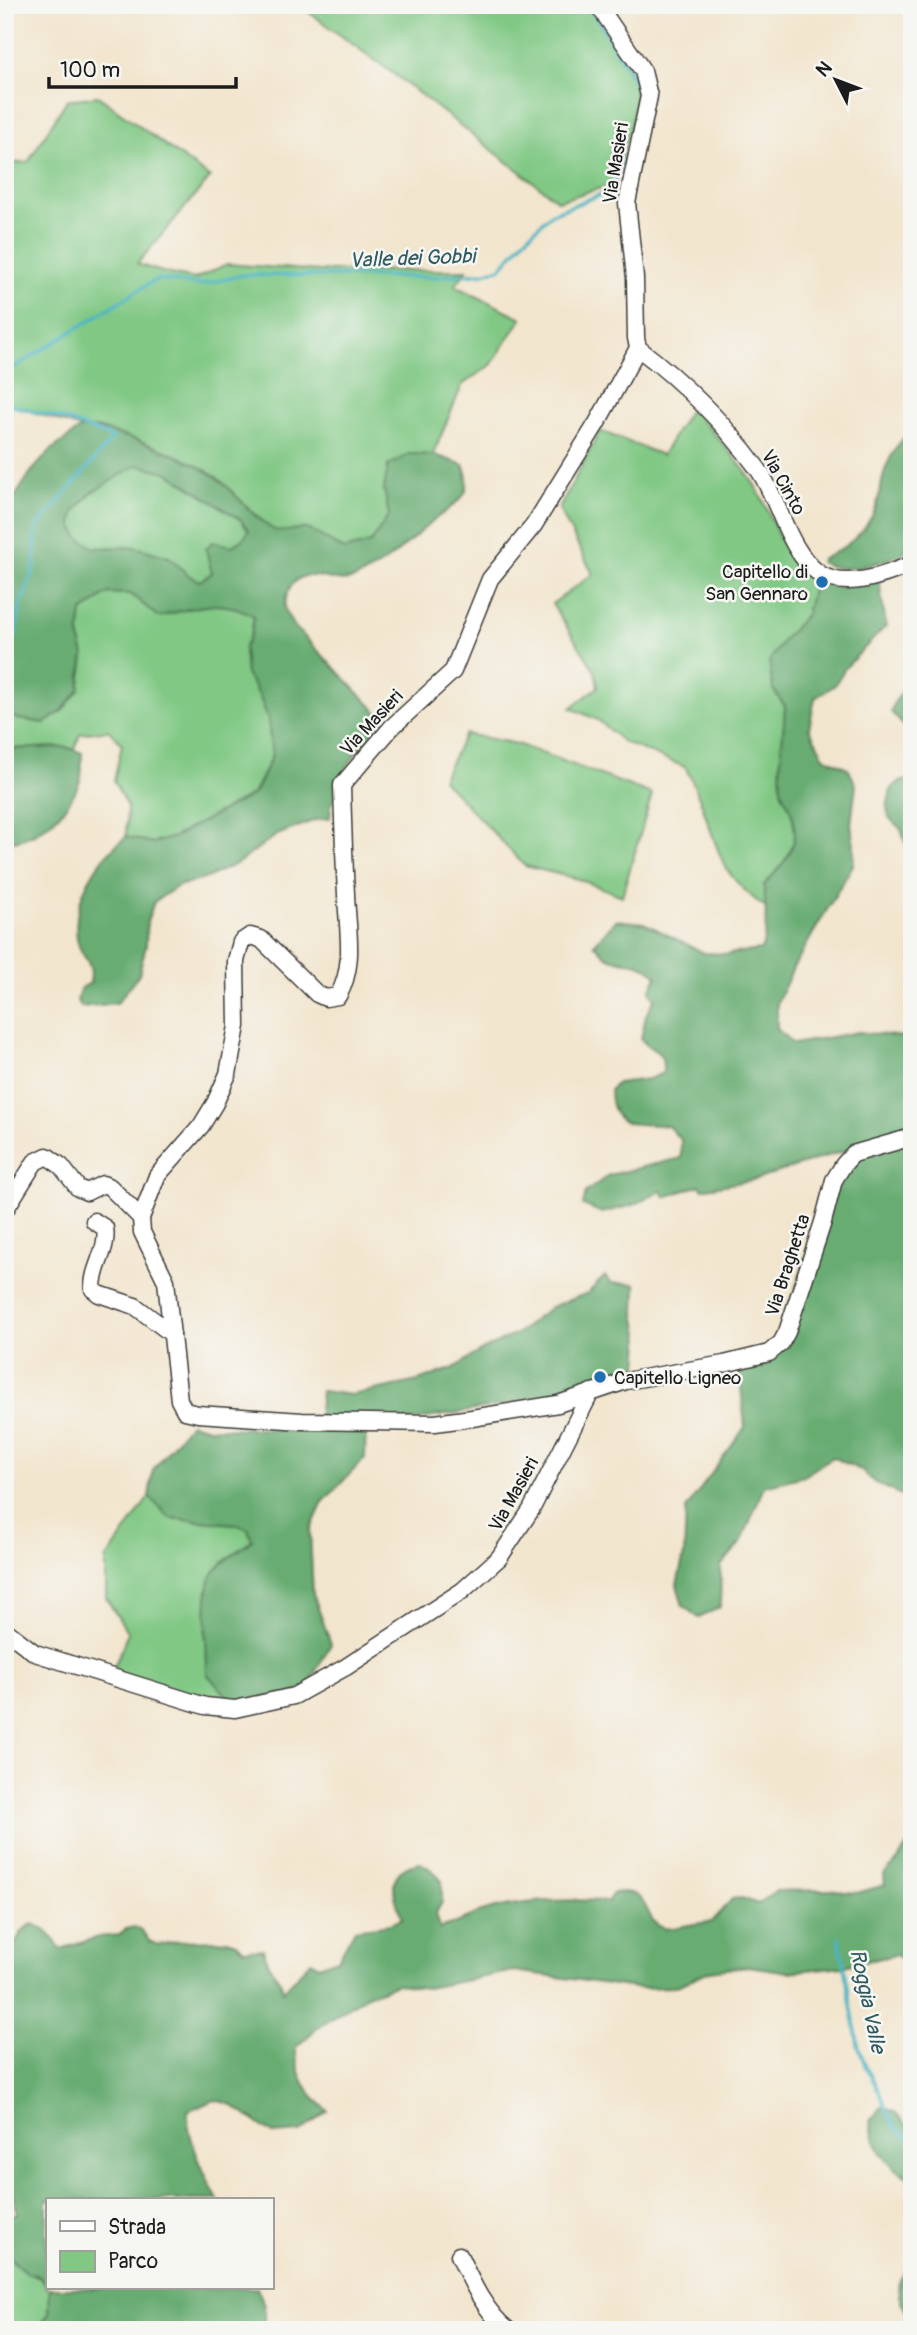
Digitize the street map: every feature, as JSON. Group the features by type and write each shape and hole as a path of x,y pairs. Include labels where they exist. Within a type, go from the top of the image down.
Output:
{"street":[{"name":"Via Masieri","path":"141,1218 157,1176 201,1126 228,1074 237,1026 236,961 241,942 250,936 261,939 317,995 326,998 338,996 345,984 350,949 346,914 342,785 392,727 453,671 490,579 534,525 597,423 638,348 635,278 627,203 649,96 643,71 598,5"},
{"name":"Via Cinto","path":"638,348 668,372 715,418 759,471 795,545 818,573 838,582 877,576 912,564"},
{"name":"Via Braghetta","path":"591,1392 626,1381 724,1364 769,1353 781,1343 790,1323 834,1180 839,1172 853,1154 912,1137"},
{"path":"5,1210 35,1162 47,1156 61,1166 78,1188 86,1192 103,1184 110,1186 141,1218 142,1232 166,1281 179,1401 185,1411 198,1415 302,1421 435,1423 558,1404 591,1392"},
{"path":"94,1221 105,1228 107,1236 92,1280 93,1289 99,1294 135,1306 172,1334"},
{"name":"Via Masieri","path":"5,1630 35,1653 205,1706 235,1709 294,1696 346,1667 462,1591 499,1558 531,1510 591,1392"},
{"path":"459,2255 473,2285 508,2330"}],"green space":[{"path":"299,5 588,5 623,56 635,88 629,132 608,186 558,201 395,75"},
{"path":"98,96 210,178 137,264 195,279 227,264 320,271 467,270 455,286 522,318 491,365 462,385 433,455 409,454 384,489 389,515 371,543 344,550 308,529 282,533 270,528 216,477 188,462 139,441 98,428 81,428 5,403 5,164 28,162 67,100"},
{"path":"691,408 747,474 761,496 778,536 792,560 814,580 806,615 784,639 773,689 785,706 781,791 791,809 796,838 786,861 764,885 766,908 742,888 724,864 697,791 685,767 623,742 598,720 571,708 598,687 595,671 552,604 593,574 559,509 600,431 662,455"},
{"path":"81,428 131,438 204,469 230,489 256,517 271,528 281,531 307,529 344,550 371,543 389,515 384,489 388,466 409,454 435,455 464,465 467,480 467,489 457,503 378,566 347,580 319,576 302,577 294,582 288,592 285,609 294,626 385,720 348,764 336,790 330,818 315,820 277,835 238,863 207,878 178,886 154,902 147,922 146,945 139,974 117,1003 81,1007 77,1001 80,989 90,983 91,975 89,963 78,945 78,909 88,882 105,857 126,837 153,843 174,837 254,794 272,756 268,719 259,695 246,674 244,648 251,634 254,616 229,606 195,607 158,617 131,594 108,593 82,612 79,634 84,656 79,690 61,712 45,723 18,719 5,713 5,557 10,547 5,529 7,509 31,472 50,451","holes":["137,465 167,472 241,520 249,531 242,540 232,546 212,542 206,549 212,573 199,581 188,575 169,557 135,547 94,548 78,537 72,524 74,512 91,493"]},
{"path":"912,428 912,539 903,554 862,567 841,568 820,562 847,545 867,525 876,507 889,460"},
{"path":"137,465 167,472 241,520 249,531 242,540 208,559 212,573 199,582 168,557 135,547 94,548 78,537 72,524 74,512 91,492"},
{"path":"814,580 830,586 854,586 879,581 886,626 845,668 835,685 815,698 809,728 824,757 848,768 856,785 851,824 853,865 793,968 777,1003 777,1029 793,1044 858,1032 912,1038 912,1133 827,1156 758,1179 702,1189 700,1185 665,1197 661,1191 634,1205 602,1213 583,1205 586,1192 609,1175 681,1158 681,1140 668,1126 628,1123 615,1113 610,1090 617,1083 649,1079 663,1073 660,1055 641,1039 646,1015 655,999 650,991 657,976 643,966 607,956 594,944 616,920 644,923 704,953 727,954 761,950 766,927 764,885 786,859 794,841 795,831 780,778 785,706 773,689 769,661 784,639 806,615"},
{"path":"108,593 131,594 158,617 206,605 229,606 254,616 251,634 244,648 246,674 259,695 268,719 272,756 253,794 174,837 153,843 126,837 127,807 114,781 122,744 108,730 80,734 75,750 66,747 5,749 5,713 18,719 44,723 61,712 79,690 84,657 79,634 82,612"},
{"path":"912,678 912,735 891,712 894,703"},
{"path":"465,734 517,744 652,794 622,896 578,879 525,866 442,779"},
{"path":"66,747 82,753 81,778 68,803 41,830 5,842 5,749"},
{"path":"912,779 912,848 907,847 901,829 889,818 887,808 891,789 899,782"},
{"path":"912,1139 912,1500 875,1483 861,1470 832,1457 804,1476 764,1486 742,1541 721,1566 720,1607 699,1618 683,1606 677,1585 684,1555 686,1509 745,1427 739,1366 772,1355 841,1161"},
{"path":"605,1276 611,1283 636,1284 635,1313 640,1339 637,1383 366,1428 365,1458 323,1502 310,1531 313,1594 331,1644 307,1687 244,1714 207,1674 206,1620 210,1580 222,1563 252,1540 248,1529 236,1524 170,1518 149,1497 153,1470 190,1423 209,1428 317,1430 321,1391 351,1395 418,1381 454,1368 480,1351 518,1333 551,1307 588,1293"},
{"path":"149,1497 171,1518 236,1524 248,1529 252,1540 214,1572 205,1632 207,1648 234,1704 223,1705 111,1674 128,1633 106,1598 106,1560"},
{"path":"912,1843 912,1966 896,1955 843,1966 789,1972 748,1966 709,1971 675,1987 636,1988 514,1971 427,1988 398,1984 367,1995 316,2029 296,2047 298,2067 304,2083 328,2111 300,2132 273,2134 230,2104 215,2100 189,2110 192,2142 217,2198 46,2198 46,2283 37,2275 27,2273 13,2261 5,2248 5,2216 17,2214 13,2195 5,2187 5,1955 23,1931 33,1924 46,1931 61,1949 99,1937 118,1935 135,1927 143,1932 149,1941 158,1945 177,1941 226,1940 237,1943 244,1950 263,1949 283,1991 311,1961 318,1966 338,1959 355,1929 391,1924 402,1918 394,1883 401,1870 421,1863 442,1881 442,1902 436,1913 440,1929 492,1909 511,1905 572,1900 608,1901 613,1893 626,1892 641,1899 656,1924 667,1929 712,1922 732,1899 742,1898 759,1904 775,1891 827,1890 857,1893 885,1885 884,1875 908,1844"},
{"path":"882,2107 895,2112 912,2131 912,2180 883,2156 875,2141 870,2121"},
{"path":"5,2248 13,2261 27,2273 45,2280 46,2290 51,2290 49,2313 38,2330 5,2330"},
{"path":"912,2263 912,2321 898,2289 901,2278"},
{"path":"50,2290 258,2290 265,2314 261,2330 38,2330 49,2313"}],"waterway":[{"name":"Valle dei Gobbi","path":"585,5 597,18 636,84 641,106"},
{"name":"Valle dei Gobbi","path":"5,373 159,279 200,285 243,275 434,277 483,273 501,268 524,240 551,214 610,191 634,136"},
{"path":"5,401 113,438 36,528 35,565 20,609 15,637"},
{"name":"Roggia Valle","path":"839,1938 858,2044 866,2068 894,2126 912,2140"}],"place":[{"name":"Capitello di San Gennaro","path":"822,582"},
{"name":"Capitello Ligneo","path":"600,1377"}]}
